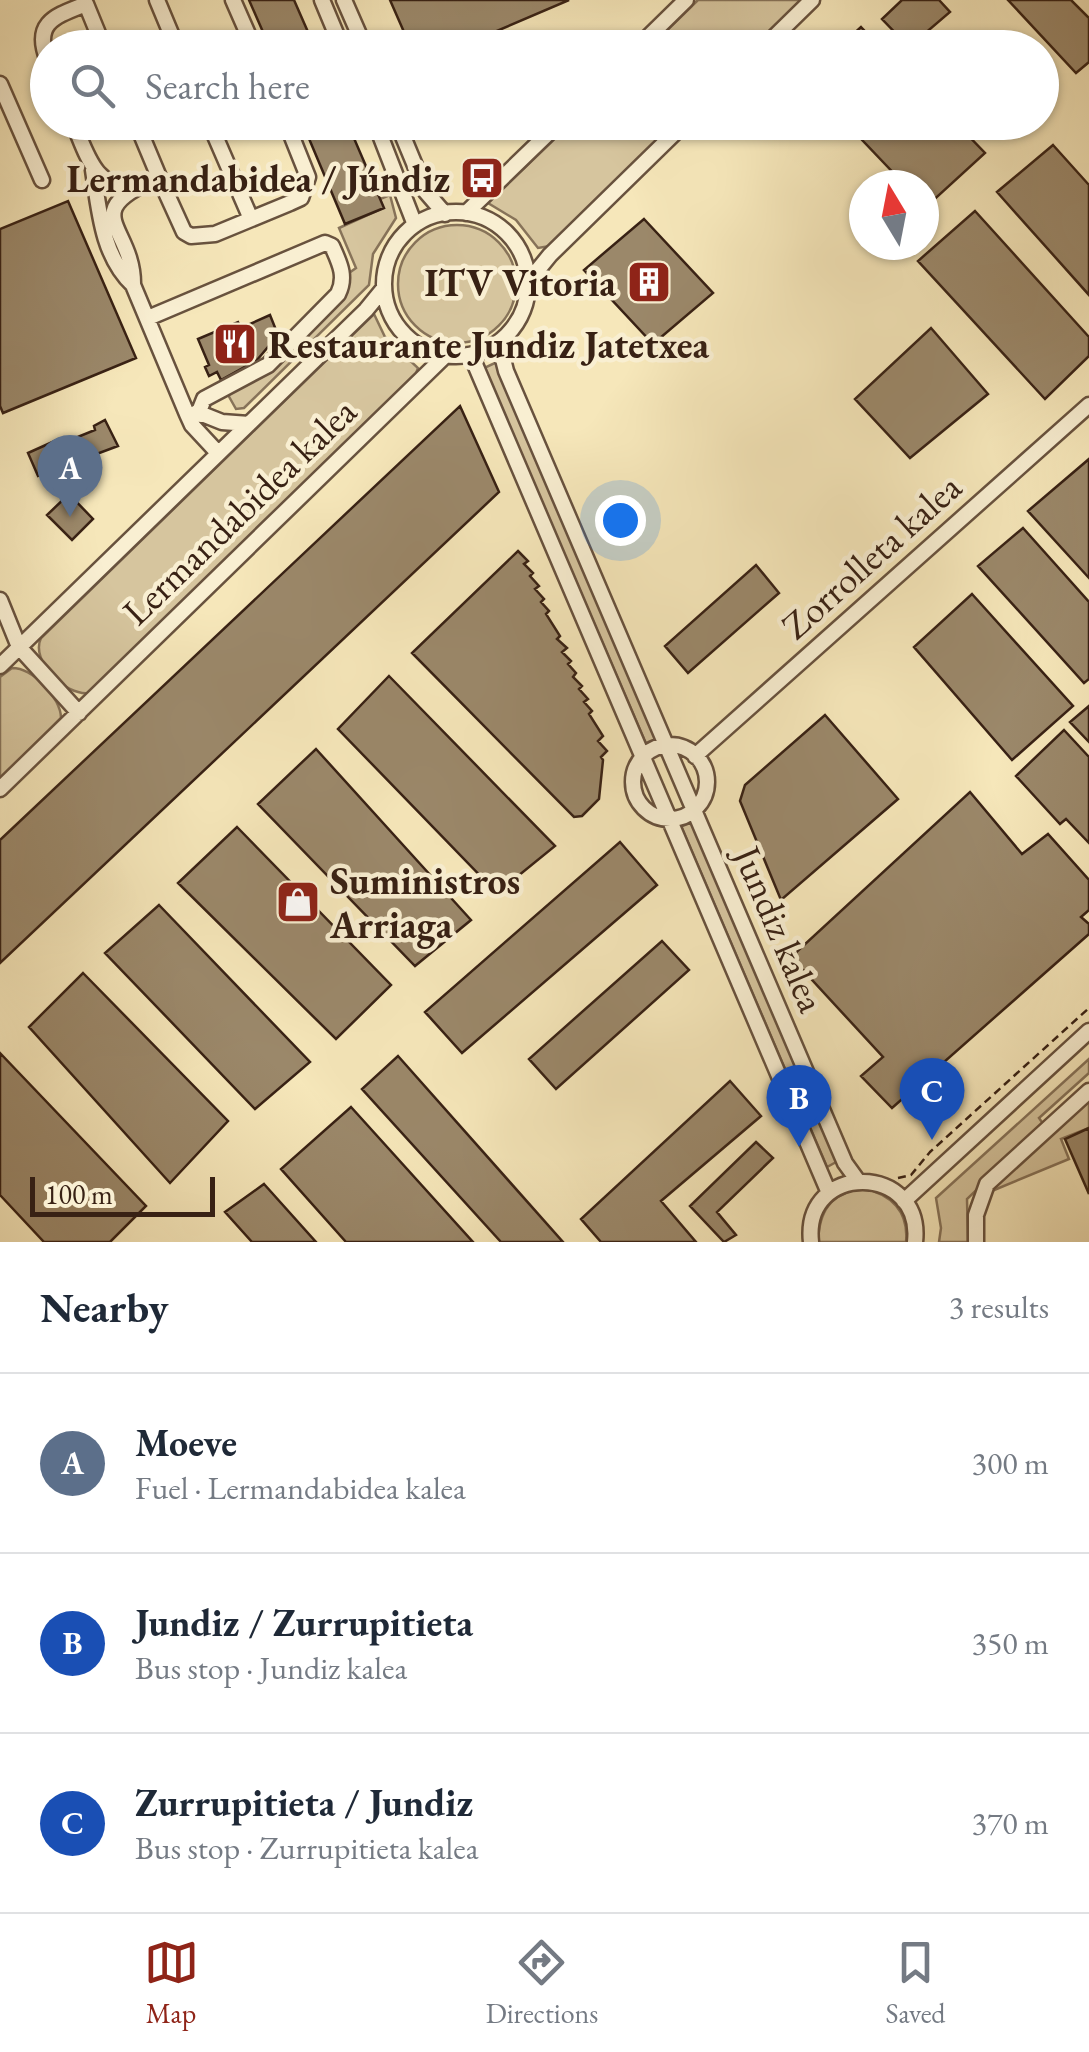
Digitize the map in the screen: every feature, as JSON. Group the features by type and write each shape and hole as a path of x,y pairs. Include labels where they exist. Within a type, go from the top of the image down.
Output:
{"street":[{"path":"156,0 169,30"},
{"path":"234,0 246,30"},
{"path":"322,0 334,30"},
{"path":"344,0 356,30"},
{"path":"655,30 686,0"},
{"path":"781,30 812,0"},
{"path":"45,30 51,18 90,2 99,30"},
{"path":"0,84 42,180"},
{"path":"80,140 93,170 105,238 119,268 133,284 186,402 202,415 222,422 249,424"},
{"path":"143,140 184,232 191,236 214,234 301,198 308,183 294,140"},
{"path":"217,140 250,220"},
{"path":"381,140 415,225"},
{"path":"404,140 426,192 445,214"},
{"path":"466,213 541,140"},
{"path":"528,282 550,255 668,140"},
{"path":"93,170 108,183 136,188"},
{"path":"133,284 133,273 113,216 119,199 159,178"},
{"path":"466,213 486,219 516,244 525,262 526,302 518,321 506,337 470,355 446,356 415,344 393,319 384,288 395,246 415,225 445,214 466,213"},
{"path":"148,318 325,242 332,246 343,272 338,294 268,364 204,398 202,415"},
{"name":"Lermandabidea kalea","path":"0,666 366,310 384,288"},
{"name":"Jundiz kalea","path":"506,337 502,355 506,372 842,1155 858,1181"},
{"name":"Jundiz kalea","path":"470,355 829,1193"},
{"name":"Lermandabidea kalea","path":"0,789 446,356"},
{"path":"181,392 192,425 218,454"},
{"name":"Zorrolleta kalea","path":"696,756 1089,405"},
{"path":"0,600 19,646 79,712"},
{"path":"644,756 667,745 688,749 704,772 706,789 694,810 672,820"},
{"name":"Jundiz kalea","path":"644,756 634,778 637,800 655,816 672,820"},
{"path":"904,1201 1089,1031"},
{"path":"976,1242 976,1215 987,1184 1089,1091"},
{"path":"810,1242 814,1212 829,1193 858,1181 884,1185 904,1201 914,1223 914,1242"}],"path":[{"path":"896,1178 911,1175 930,1152 1089,1008"}],"shaded area":[{"path":"698,0 804,0 773,30 667,30"},
{"path":"553,140 659,140 550,246 538,248 516,220 488,203"},
{"path":"390,195 396,218 373,254 369,285 244,408 236,409 227,393 266,373 347,288 349,273 356,268 339,228 383,208 380,199"},
{"path":"457,225 480,229 499,242 512,261 516,284 512,307 499,326 480,339 457,343 434,339 415,326 402,307 398,284 402,261 415,242 434,229"},
{"path":"374,314 385,337 418,368 414,379 89,693 60,683 40,657 41,638"},
{"path":"497,362 659,741 647,746 484,368"},
{"path":"12,668 29,673 44,686 56,702 61,718 0,780 0,677"},
{"path":"693,821 838,1161 827,1167 681,826"},
{"path":"1089,1059 1089,1073 1039,1118 1044,1125 967,1199 968,1242 939,1242 936,1198"},
{"path":"1089,1097 1089,1128 1061,1139 1069,1159 987,1193"},
{"path":"862,1188 882,1195 896,1206 904,1221 906,1242 818,1242 828,1206 842,1195"}],"building":[{"path":"249,0 294,0 307,30 262,30"},
{"path":"390,0 569,0 499,30 403,30"},
{"path":"902,0 939,0 950,12 929,30 893,30 882,19"},
{"path":"1008,0 1071,0 1089,18 1089,62 1076,73 1059,55 1059,30 1036,30"},
{"path":"310,140 355,140 384,208 345,224"},
{"path":"862,140 972,140 985,153 939,195 939,170 891,170"},
{"path":"1053,145 1089,185 1089,295 997,192"},
{"path":"68,201 136,358 3,413 0,229"},
{"path":"975,211 1089,337 1089,356 1045,399 918,261 939,260 939,243"},
{"name":"ITV Vitoria","path":"644,219 713,293 653,344 584,270"},
{"name":"Restaurante Jundiz Jatetxea","path":"270,315 278,335 257,360 221,380 217,372 209,376 205,367 209,365 198,339 238,322 241,328"},
{"path":"931,328 988,394 910,458 855,399"},
{"path":"460,406 499,492 0,963 0,840"},
{"path":"105,420 118,446 38,476 28,453 59,439 63,443 95,430 94,426"},
{"path":"1089,459 1089,578 1028,511"},
{"path":"69,494 93,519 72,540 47,515"},
{"path":"1023,528 1089,602 1089,679 1084,683 978,566"},
{"path":"518,551 528,561 524,564 539,586 535,589 544,599 541,602 549,611 546,614 560,636 557,639 567,648 562,652 571,661 568,664 576,673 573,677 582,686 579,689 588,699 584,702 592,711 589,714 603,736 598,741 607,751 601,757 599,799 582,816 574,817 412,653"},
{"path":"756,565 779,593 688,673 665,646"},
{"path":"972,594 1073,706 1012,760 914,647"},
{"path":"389,676 555,846 497,893 338,729"},
{"path":"1089,706 1089,742 1070,722"},
{"path":"825,715 898,799 781,900 740,801 745,785"},
{"path":"1064,730 1089,757 1089,843 1066,819 1060,824 1016,776"},
{"path":"316,749 471,920 415,966 258,804"},
{"path":"970,792 1022,854 1048,834 1089,880 1089,910 1081,917 1089,924 1089,934 892,1108 861,1076 883,1057 791,957"},
{"path":"237,827 391,985 336,1039 178,883"},
{"path":"620,842 657,885 462,1053 425,1012"},
{"path":"159,905 310,1062 255,1109 105,953"},
{"path":"662,941 689,970 556,1089 529,1059"},
{"path":"83,973 228,1121 170,1183 29,1027"},
{"path":"0,1053 146,1206 110,1242 44,1242 0,1195"},
{"path":"398,1056 563,1242 501,1242 362,1089"},
{"path":"730,1081 761,1116 661,1201 696,1242 601,1242 581,1219"},
{"path":"351,1107 473,1242 346,1242 281,1169"},
{"path":"1089,1128 1089,1194 1065,1139"},
{"path":"756,1142 773,1158 717,1212 736,1235 724,1242 690,1206"},
{"path":"264,1184 316,1242 252,1242 225,1212"}],"place":[{"name":"Lermandabidea / Júndiz","path":"482,178"},
{"name":"ITV Vitoria","path":"649,282"},
{"name":"Restaurante Jundiz Jatetxea","path":"235,344"},
{"name":"Moeve","path":"70,517"},
{"name":"Suministros Arriaga","path":"298,902"},
{"name":"Zurrupitieta / Jundiz","path":"932,1140"},
{"name":"Jundiz / Zurrupitieta","path":"799,1147"}]}
